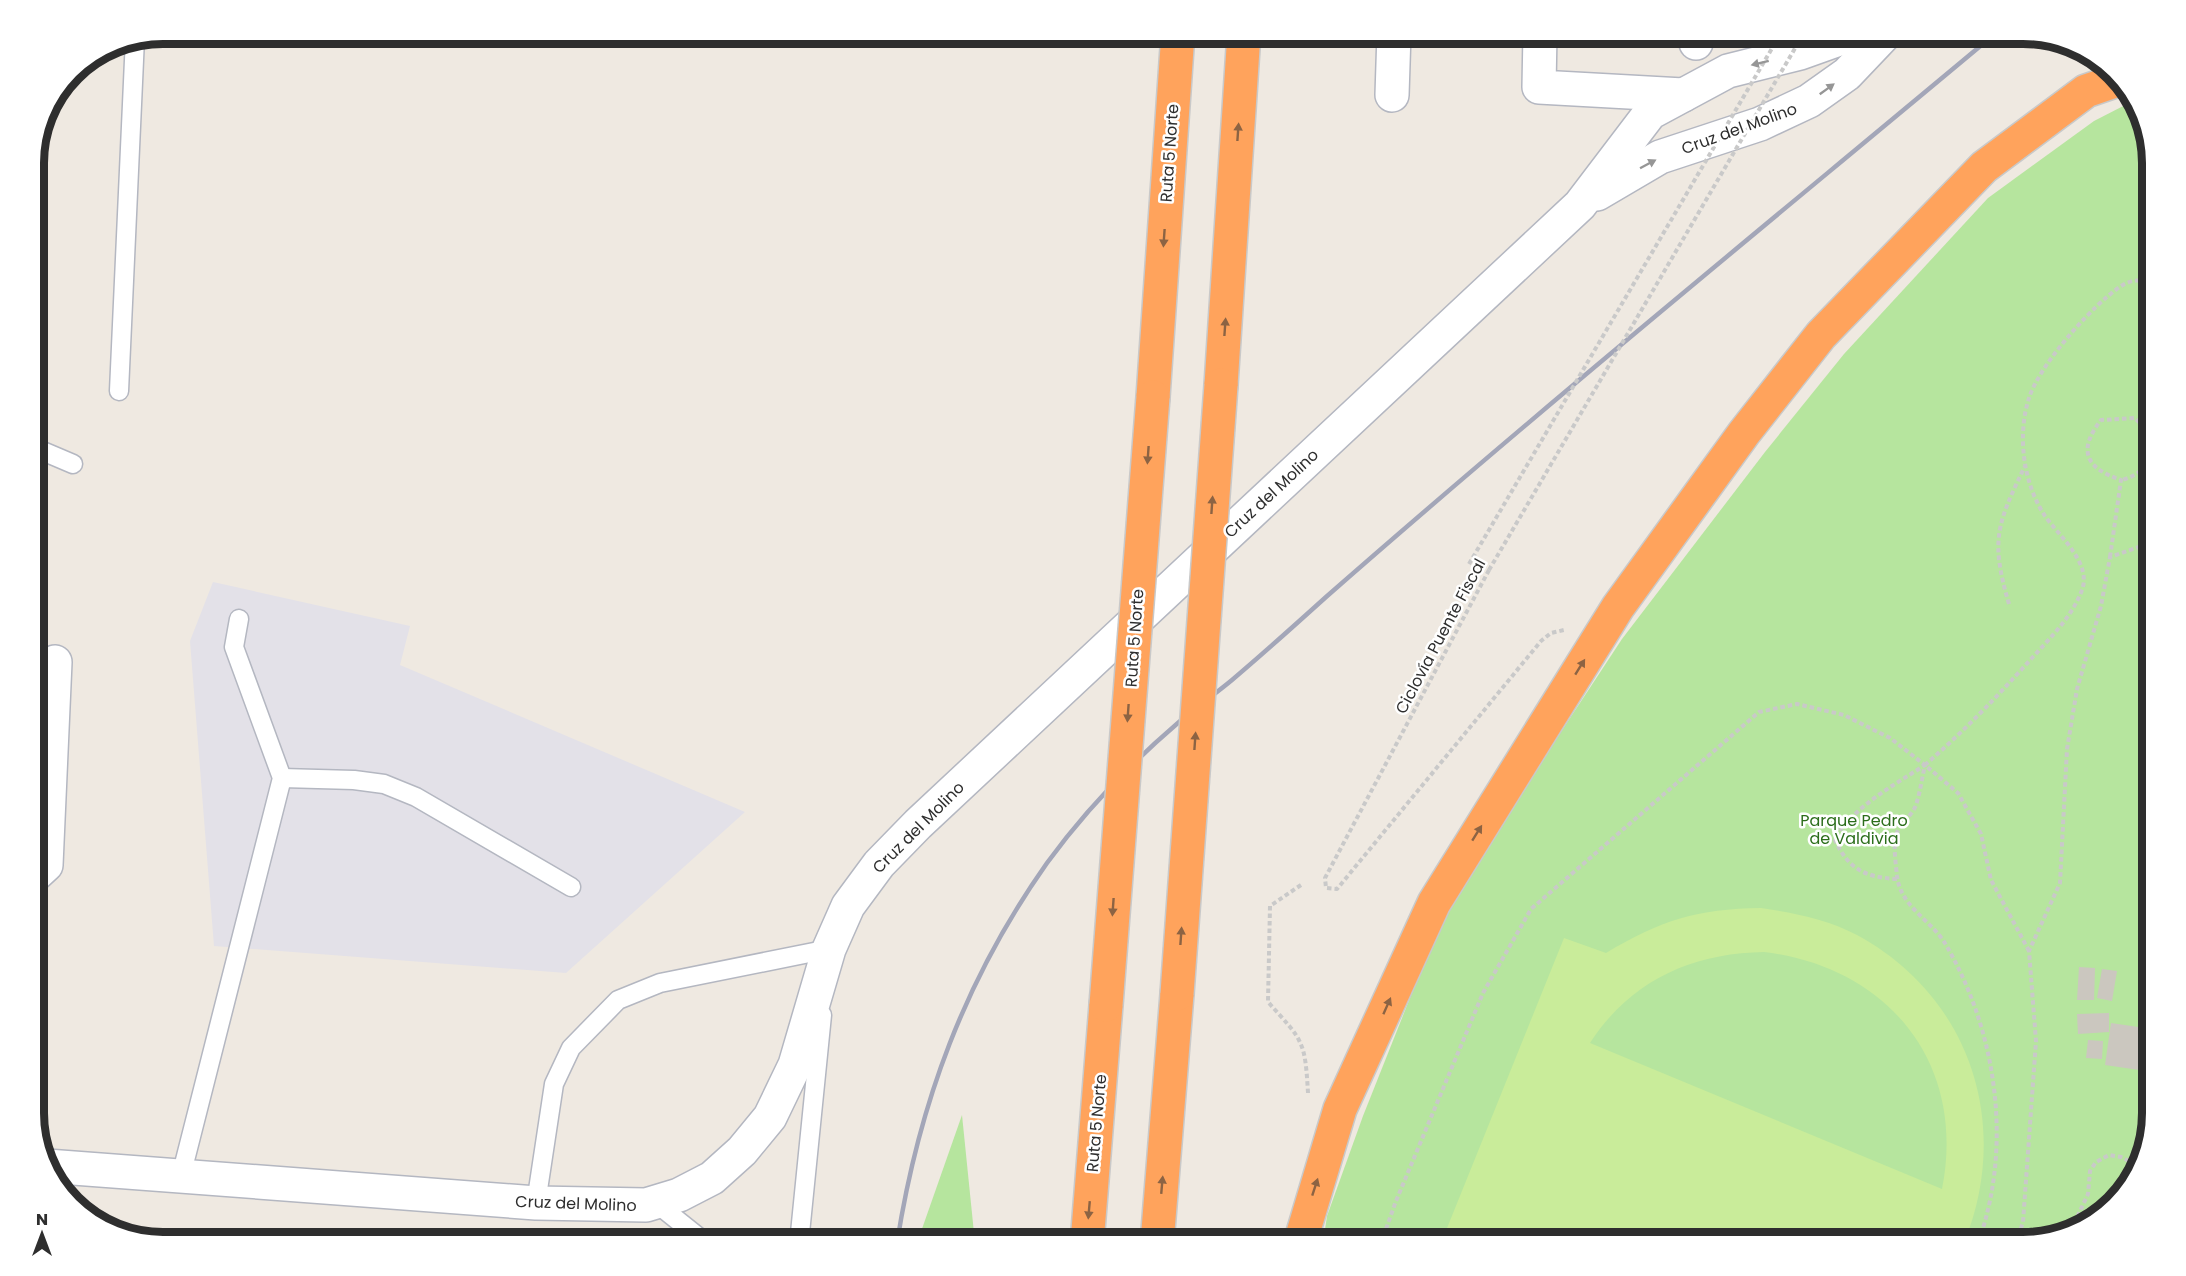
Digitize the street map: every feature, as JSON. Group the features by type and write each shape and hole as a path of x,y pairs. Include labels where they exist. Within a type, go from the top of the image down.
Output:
{"highway":[{"name":"Ruta 5 Norte","path":"1088,1232 1153,397 1177,44"},
{"path":"1158,1232 1221,385 1243,44"},
{"path":"1303,1232 1340,1109 1434,903 1598,637 1744,433 1821,335 1984,167 2086,91 2112,82"}],"street":[{"path":"1392,95 1394,44"},
{"path":"1540,44 1539,87 1683,95"},
{"name":"Cruz del Molino","path":"56,1167 536,1203 646,1205 679,1196 711,1179 742,1151 770,1117 795,1065 829,949 848,906 879,864 918,824 1580,205 1650,112 1728,71 1800,53 1825,44"},
{"name":"Cruz del Molino","path":"1580,205 1660,157 1760,124 1809,101 1847,74 1876,44"},
{"path":"44,867 47,856 55,662"}],"lane":[{"path":"119,391 135,47"},
{"path":"44,452 73,464"},
{"path":"181,1176 282,778 234,647 239,619"},
{"path":"282,778 354,780 384,784 416,797 571,887"},
{"path":"536,1203 554,1084 571,1048 618,1000 660,983 829,949 800,1232"},
{"path":"656,1203 692,1232"}],"path":[{"path":"1468,564 1775,44"},
{"name":"Ciclovía Puente Fiscal","path":"1598,637 1568,629 1551,633 1541,640 1337,889 1326,888 1325,878 1489,570 1798,44"},
{"path":"1897,879 1870,877 1843,858 1833,838 1847,818 1925,765 1970,727 2062,624 2082,588 2082,568 2044,514 2026,465 2022,450 2029,397 2058,350 2104,299 2123,283 2142,281"},
{"path":"2142,425 2135,418 2101,420 2089,435 2088,457 2099,473 2121,480 2132,478 2142,469"},
{"path":"2009,604 1998,567 1998,529 2007,502 2026,465"},
{"path":"2029,951 2061,883 2067,749 2077,689 2101,606 2121,480"},
{"path":"2110,557 2142,546"},
{"path":"1385,1232 1483,993 1531,909 1759,712 1797,704 1844,715 1890,738 1958,793 1981,834 1991,880 2029,951 2036,1041 2023,1222 2020,1232"},
{"path":"1925,765 1915,807 1896,835 1897,879 1908,905 1946,943 1980,1017 1995,1096 1996,1158 1986,1220 1982,1232"},
{"path":"1301,885 1270,906 1268,1002 1298,1036 1305,1052 1308,1104"},
{"path":"2077,1220 2088,1194 2090,1172 2096,1162 2109,1155 2121,1157 2131,1164"}],"shaded area":[{"path":"213,582 410,626 400,665 745,812 566,973 214,946 190,641"}],"green space":[{"name":"Parque Pedro de Valdivia","path":"2127,104 2136,124 2142,155 2142,1114 2138,1144 2133,1159 2118,1186 2108,1198 2083,1217 2054,1228 2024,1232 1325,1232 1327,1216 1363,1116 1447,905 1622,639 1765,452 1844,354 1988,198 2094,121"},
{"path":"1761,908 1834,925 1857,935 1896,961 1929,993 1954,1029 1971,1068 1981,1110 1984,1154 1978,1198 1967,1232 1445,1232 1564,938 1606,953 1644,932 1680,918 1718,911","holes":["1764,952 1808,961 1848,978 1881,1000 1909,1029 1929,1063 1942,1101 1947,1143 1942,1189 1590,1043 1606,1021 1644,987 1688,965 1712,958"]},
{"path":"962,1115 974,1232 921,1232"}],"building":[{"path":"2079,967 2095,968 2094,1000 2077,1000"},
{"path":"2102,969 2117,971 2112,1001 2097,998"},
{"path":"2109,1013 2109,1032 2078,1034 2077,1014"},
{"path":"2111,1023 2142,1028 2142,1070 2105,1065"},
{"path":"2088,1040 2103,1041 2102,1059 2086,1058"}],"railway":[{"path":"899,1232 918,1141 933,1092 969,997 1018,907 1047,863 1093,807 1126,771 1185,717 1244,670 1492,454 1983,44"}]}
